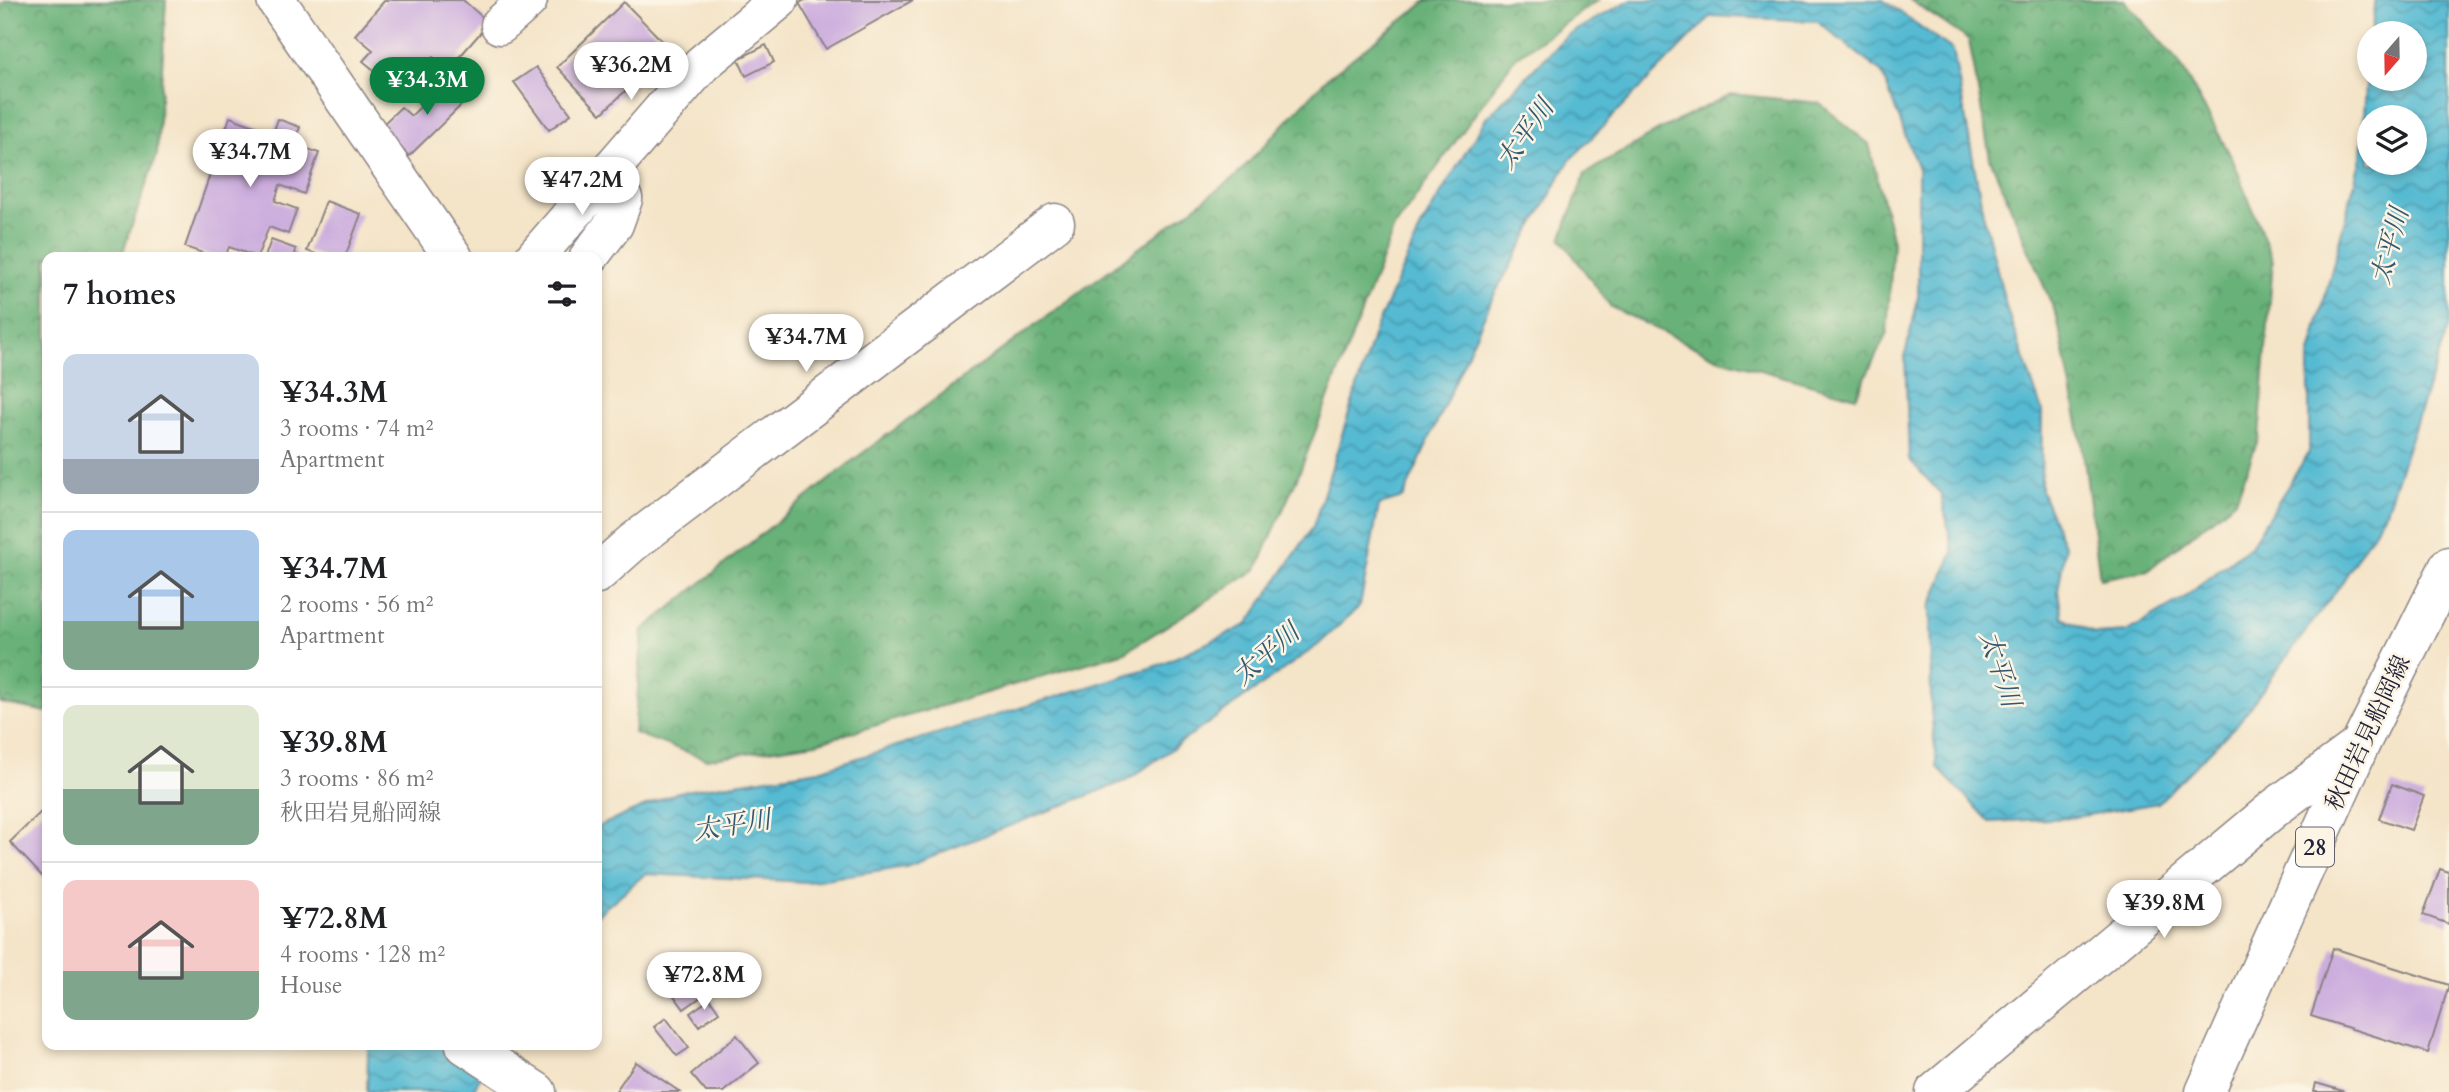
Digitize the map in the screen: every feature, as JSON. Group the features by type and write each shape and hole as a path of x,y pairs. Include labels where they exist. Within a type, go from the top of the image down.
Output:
{"street":[{"path":"276,0 450,252"},
{"path":"500,25 528,0"},
{"path":"539,252 702,64 779,0"},
{"path":"593,252 614,224 623,199 607,176"},
{"path":"602,570 632,543 1055,223"},
{"name":"秋田岩見船岡線","path":"2205,1092 2360,745 2449,566"},
{"path":"1935,1092 2276,807 2360,745"},
{"path":"473,1050 537,1092"}],"green space":[{"path":"7,0 166,0 157,154 123,252 42,252 42,711 0,703 0,5"},
{"path":"1428,0 1598,0 1515,58 1394,228 1300,471 1257,569 1125,652 816,743 706,759 634,733 643,630 852,461 1236,176 1327,78"},
{"path":"1910,0 2124,0 2179,62 2233,160 2273,261 2259,437 2236,500 2148,570 2100,579 2082,444 2057,317 1990,158 1969,40"},
{"path":"1731,94 1819,103 1869,144 1893,242 1887,333 1856,397 1717,358 1611,307 1561,239 1585,174 1657,131"}],"water":[{"name":"太平川","path":"1630,0 1883,0 1953,50 1983,213 2007,310 2042,411 2041,490 2065,548 2058,591 2062,617 2095,634 2127,632 2184,598 2251,545 2309,452 2309,358 2357,172 2357,175 2427,175 2427,105 2365,105 2366,91 2427,91 2427,21 2373,21 2376,0 2449,0 2449,325 2386,511 2341,584 2238,723 2158,803 2070,818 1990,822 1937,767 1931,710 1930,608 1953,552 1941,494 1909,459 1905,355 1918,299 1918,169 1882,73 1817,21 1711,16 1569,161 1492,299 1403,498 1379,505 1360,606 1318,645 1128,780 906,866 806,882 645,874 602,911 602,825 678,792 819,770 1159,665 1247,625 1313,527 1375,330 1421,227 1486,118 1567,35"},
{"path":"496,1050 472,1092 367,1092 368,1051"}],"building":[{"path":"385,0 463,0 489,23 448,70 433,57 408,86 388,69 381,76 363,61 373,50 355,35"},
{"path":"805,0 913,0 826,49 799,3"},
{"path":"624,2 672,51 654,69 657,73 643,86 637,80 601,114 557,67"},
{"path":"766,45 774,62 746,76 738,59"},
{"path":"536,67 571,114 549,130 514,82"},
{"path":"469,75 480,87 409,156 380,127 401,107 411,116 438,90 446,98"},
{"path":"230,117 273,133 278,119 300,127 294,144 319,153 304,194 280,185 275,201 297,209 288,234 269,227 259,252 243,252 229,247 227,252 200,252 185,247"},
{"path":"326,201 361,214 347,252 307,251"},
{"path":"271,240 296,249 295,252 267,252"},
{"path":"2392,784 2424,796 2411,830 2379,819"},
{"path":"42,811 42,876 10,842"},
{"path":"2440,869 2449,872 2449,924 2423,915"},
{"path":"2333,948 2449,985 2428,1053 2311,1016"},
{"path":"670,960 675,967 682,961 705,994 684,1009 661,978 656,981 651,974"},
{"path":"710,999 719,1012 699,1026 690,1013"},
{"path":"666,1018 689,1048 677,1056 654,1027"},
{"path":"737,1035 759,1063 723,1092 706,1092 691,1074"},
{"path":"636,1062 680,1092 615,1092"},
{"path":"2316,1083 2343,1091 2314,1092"}]}
